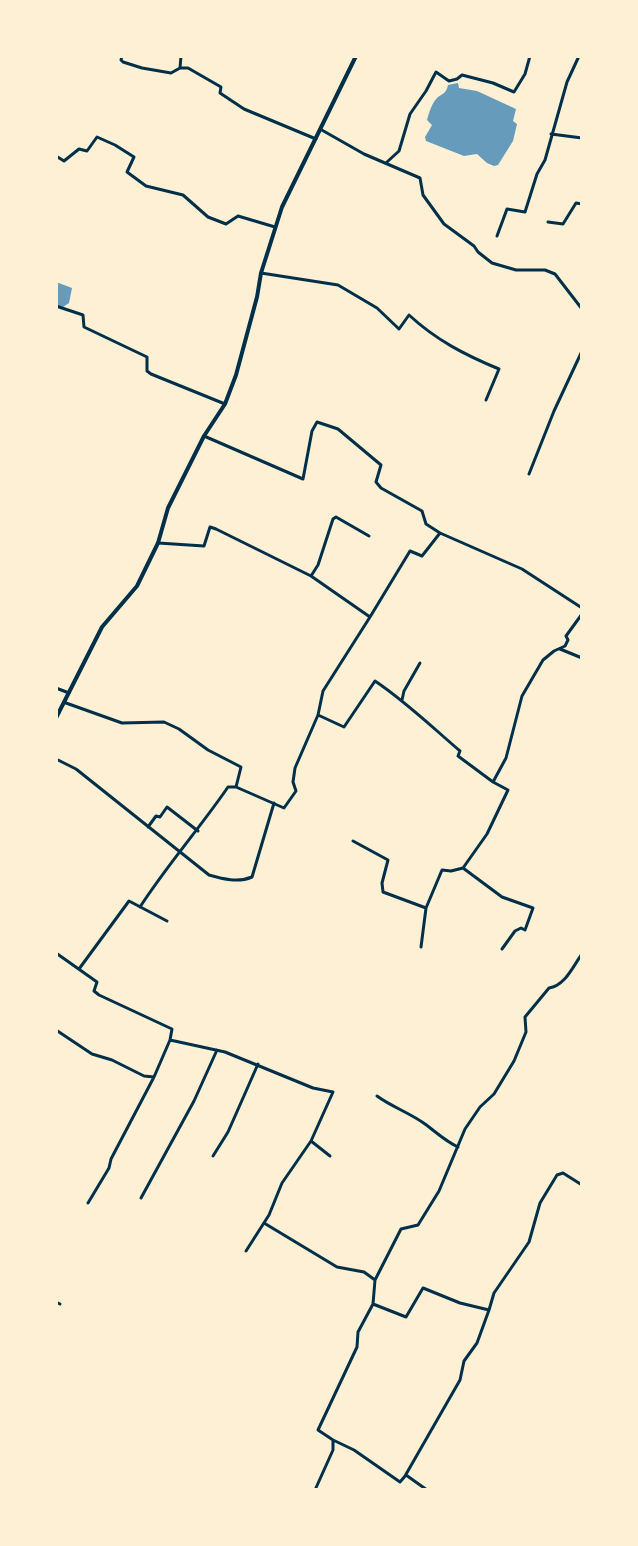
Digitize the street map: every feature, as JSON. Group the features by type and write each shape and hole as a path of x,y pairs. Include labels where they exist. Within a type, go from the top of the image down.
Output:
{"street":[{"path":"122,56 121,60 123,62 142,68 171,73 180,68 195,70 222,87 220,93 244,109 316,139"},
{"path":"180,68 181,56"},
{"path":"56,718 66,703 69,693 102,627 137,586 158,543 168,508 204,436 225,404 236,375 257,296 261,272 282,207 356,56"},
{"path":"387,162 399,151 410,114 426,92 436,72 448,81 457,79 462,75 493,83 514,92 525,74 530,56"},
{"path":"497,236 507,209 524,212 536,174 545,160 567,82 579,56"},
{"path":"320,128 364,154 382,163 387,162 420,178 423,194 444,224 474,246 478,252 492,262 516,270 545,270 555,274 582,309"},
{"path":"551,134 582,138"},
{"path":"56,156 64,161 79,149 87,151 97,137 115,145 134,157 127,172 146,186 183,195 208,217 226,224 238,216 275,227"},
{"path":"548,222 563,224 576,203 582,204"},
{"path":"261,272 282,278 338,286 377,308 400,329 409,315 425,330 447,345 499,370 486,400"},
{"path":"56,306 83,315 84,327 147,357 147,370 151,374 225,404"},
{"path":"529,474 554,411 582,352"},
{"path":"204,436 303,479 312,431 317,422 338,429 381,465 376,482 381,488 422,511 426,524 440,533 522,569 582,608"},
{"path":"311,576 318,564 333,519 336,517 369,536"},
{"path":"158,543 204,546 210,527 257,548 311,576 370,617"},
{"path":"140,907 198,831 228,787 236,787 284,808 296,791 293,782 295,768 318,714 323,691 410,551 422,556 440,533"},
{"path":"493,782 506,758 522,696 543,660 565,646 568,640 566,636 582,614"},
{"path":"560,648 582,658"},
{"path":"402,700 404,691 420,663"},
{"path":"318,714 344,727 375,681 402,700 460,751 458,756 493,782 508,790 487,834 462,868 451,871 442,870 426,908 421,947"},
{"path":"56,688 69,693"},
{"path":"66,703 122,723 164,722 179,729 208,750 241,767 236,787"},
{"path":"56,759 76,769 209,874 230,880 252,877 274,803"},
{"path":"148,827 156,816 160,817 167,807 198,831"},
{"path":"353,841 388,860 382,883 383,892 426,908"},
{"path":"462,868 502,897 533,908 526,930 521,928 515,931 502,948"},
{"path":"79,969 129,901 167,921"},
{"path":"56,953 98,982 94,991 99,995 172,1030 170,1040 154,1078 111,1159 109,1168 88,1203"},
{"path":"582,954 566,978 556,987 549,988 526,1017 526,1032 514,1061 494,1094 480,1107 465,1129 429,1208 418,1225 401,1229 374,1280 373,1304 358,1332 357,1347 318,1430 354,1450 400,1482 460,1380 464,1361 477,1343 494,1293 529,1242 540,1203 557,1175 563,1173 582,1185"},
{"path":"56,1030 92,1054 144,1076 154,1078"},
{"path":"170,1040 217,1050 258,1064 306,1086 333,1092 311,1141 282,1183 264,1223 246,1251"},
{"path":"141,1198 194,1101 217,1050"},
{"path":"213,1156 235,1116 258,1064"},
{"path":"377,1096 392,1107 426,1125 448,1143 458,1147"},
{"path":"311,1141 330,1156"},
{"path":"264,1223 337,1267 364,1272 374,1280"},
{"path":"373,1304 406,1318 423,1288 460,1303 489,1310"},
{"path":"315,1490 333,1450 334,1440"},
{"path":"405,1476 427,1490"}],"water":[{"path":"458,83 459,88 477,91 516,109 513,121 517,124 513,141 498,165 494,166 487,163 477,154 464,156 426,141 425,137 432,125 427,120 432,105 446,91 448,85"},
{"path":"56,282 72,288 69,303 63,307 56,305"}]}
